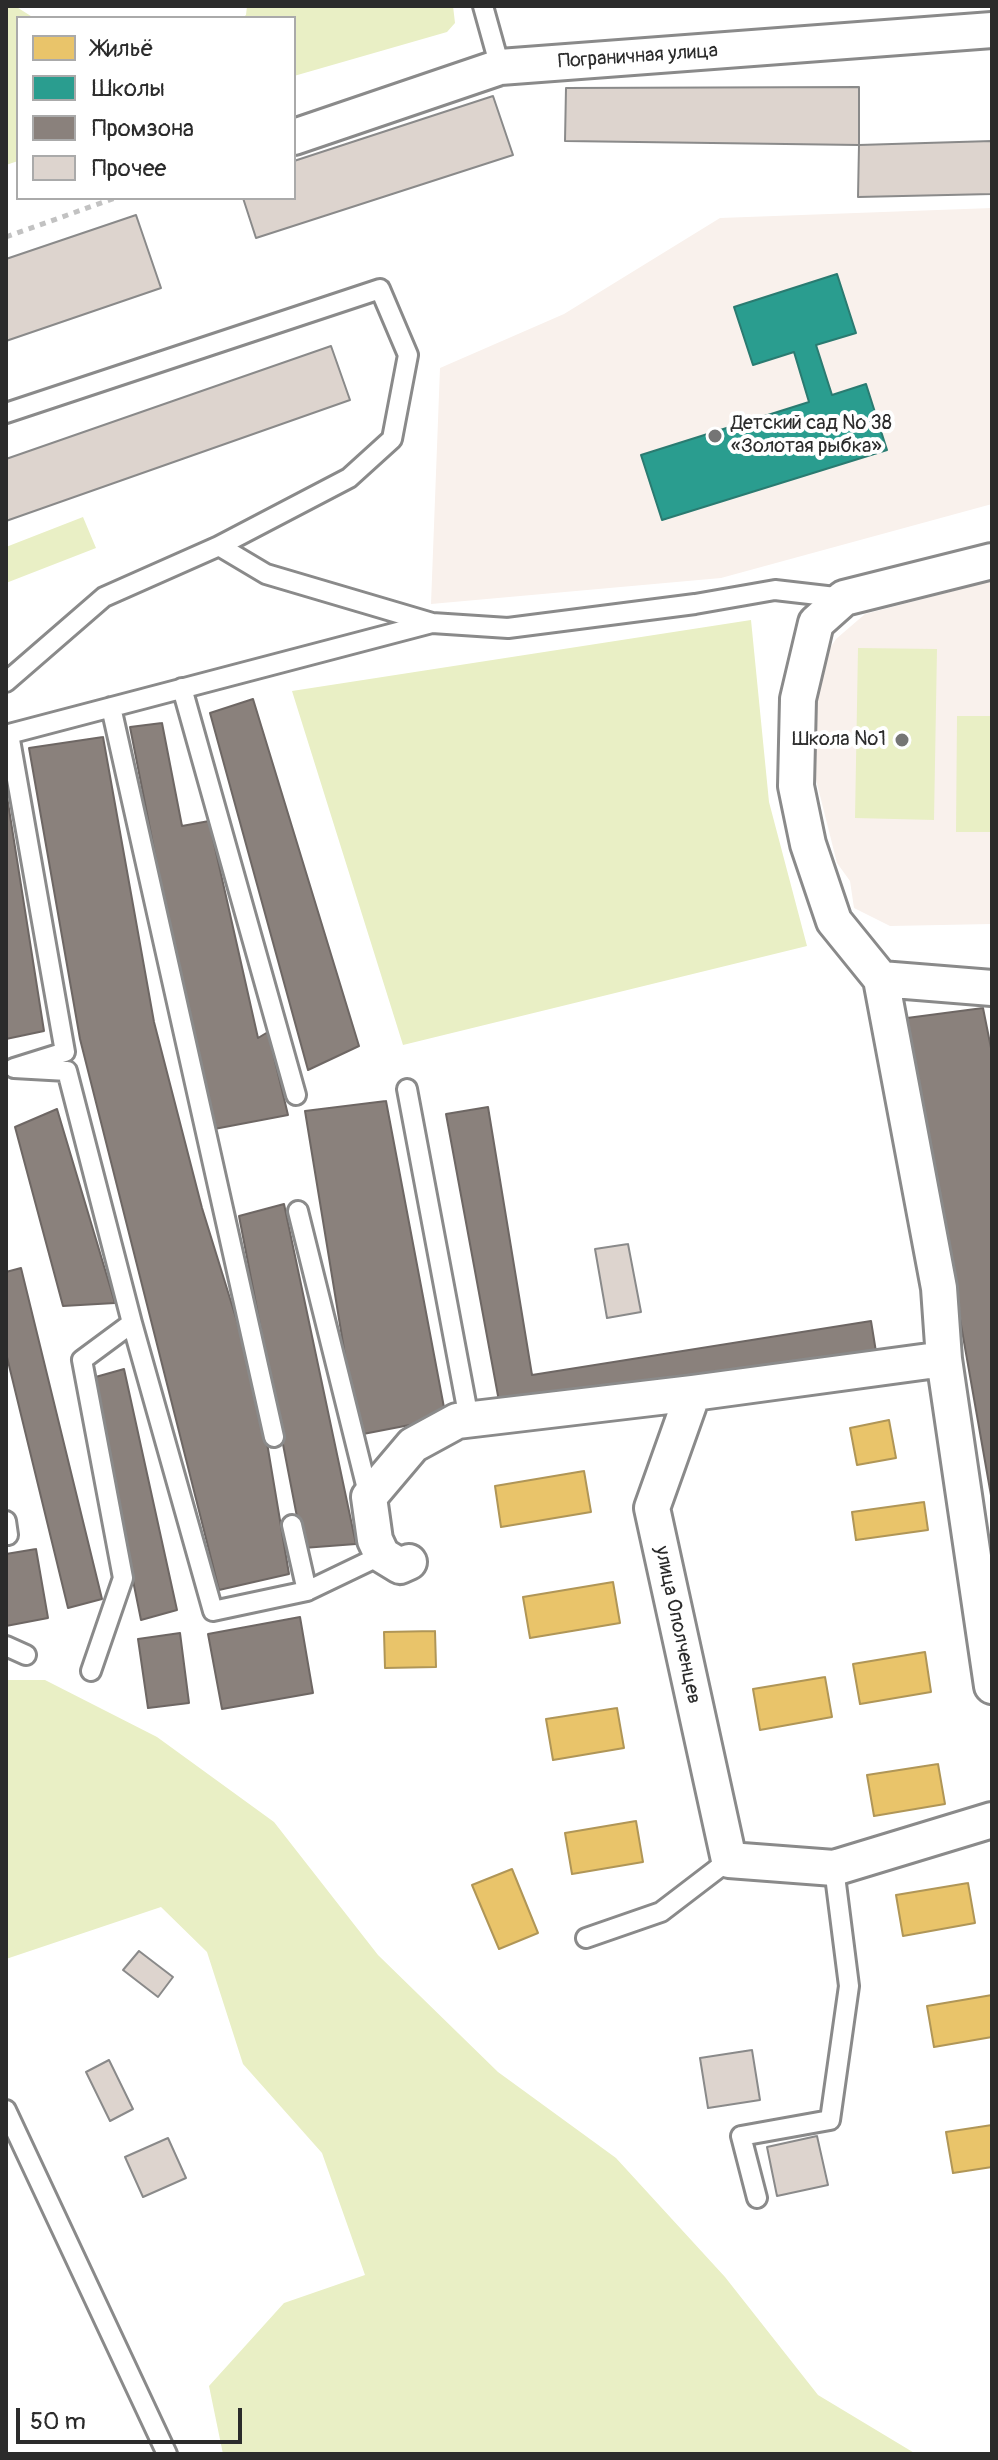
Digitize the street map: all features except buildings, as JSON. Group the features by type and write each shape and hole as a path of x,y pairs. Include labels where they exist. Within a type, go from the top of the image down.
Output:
{"street":[{"name":"Пограничная улица","path":"296,136 500,67 992,30"},
{"path":"992,561 844,598 816,623 798,699 796,786 808,844 834,921 881,979 939,1288 944,1359 992,1686"},
{"path":"881,979 992,988"},
{"path":"396,1559 375,1540 369,1497 413,1445 457,1421 944,1359"},
{"name":"улица Ополченцев","path":"693,1393 652,1508 729,1860"},
{"path":"729,1860 834,1868 992,1820"}],"lane":[{"path":"483,6 500,67"},
{"path":"6,413 380,289 408,355 392,439 349,478 219,546 104,597 6,682"},
{"path":"219,546 266,574 432,623 508,628 695,604 775,590 844,598"},
{"path":"396,1559 307,1591 213,1611 132,1323 67,1071 14,1068 65,1052 9,734 432,623"},
{"path":"182,688 296,1095"},
{"path":"111,707 274,1437"},
{"path":"407,1089 469,1419"},
{"path":"298,1211 369,1497"},
{"path":"91,1671 123,1578 82,1360 132,1323"},
{"path":"6,1521 6,1535"},
{"path":"292,1525 307,1591"},
{"path":"6,1646 26,1655"},
{"path":"586,1938 661,1912 729,1860"},
{"path":"757,2198 741,2136 830,2120 849,1986 834,1868"},
{"path":"6,2110 167,2454"}],"path":[{"path":"6,237 109,200"}],"shaded area":[{"name":"Детский сад № 38 «Золотая рыбка»","path":"992,208 992,504 721,578 431,604 440,368 564,314 720,218"},
{"name":"Школа №1","path":"992,581 992,924 890,926 854,908 850,881 837,863 812,764 813,716 823,659 836,639 865,614"}],"green space":[{"path":"6,6 15,6 31,16 16,16 16,162 6,165"},
{"path":"247,6 453,6 455,23 447,32 296,75 296,16 246,15"},
{"path":"83,517 96,548 6,583 6,547"},
{"path":"751,620 769,802 807,946 403,1045 292,691"},
{"path":"858,648 937,649 934,820 855,818"},
{"path":"957,716 992,716 992,832 956,832"},
{"path":"6,1680 45,1680 157,1737 274,1822 378,1955 498,2072 616,2158 725,2277 818,2395 916,2454 223,2454 209,2386 284,2303 365,2275 322,2153 243,2064 207,1952 161,1907 6,1959"}],"place":[{"name":"Детский сад № 38 «Золотая рыбка»","path":"715,436"},
{"name":"Школа №1","path":"902,740"}]}
